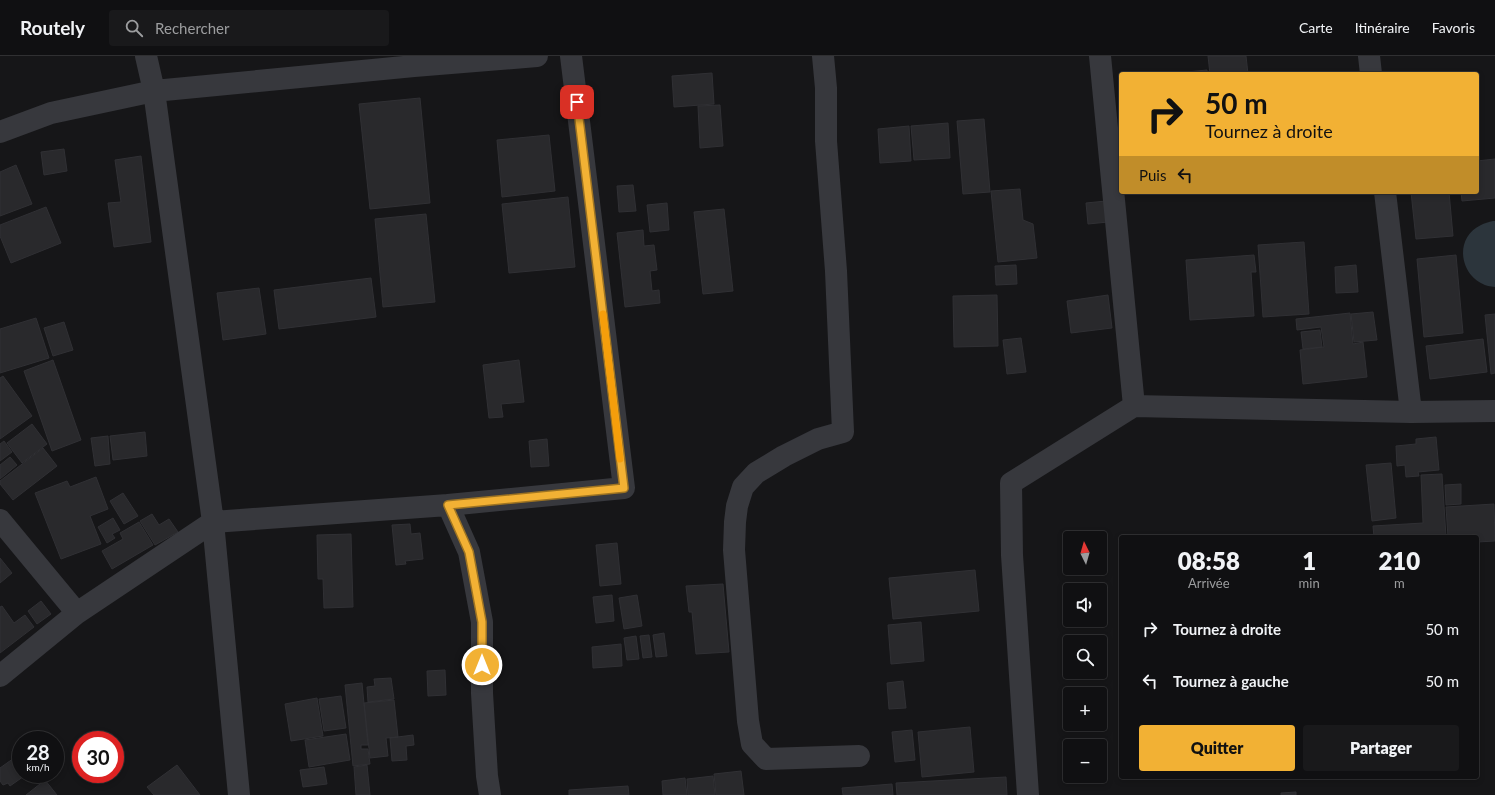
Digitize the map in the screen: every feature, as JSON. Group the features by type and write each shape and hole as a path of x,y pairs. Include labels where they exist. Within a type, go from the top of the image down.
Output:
{"street":[{"path":"146,56 154,91 214,522 239,795"},
{"path":"0,132 51,113 154,91 413,61 537,56"},
{"path":"0,676 77,613 214,522 448,505 624,488 571,56"},
{"path":"823,56 826,88 826,141 836,271 843,432 818,439 784,456 756,473 743,487 737,506 734,550 740,634 752,744 766,759 859,756"},
{"path":"1100,56 1134,406"},
{"path":"1369,56 1371,72"},
{"path":"1385,194 1411,412"},
{"path":"1028,795 1012,556 1011,483 1134,406 1411,412 1495,411"},
{"path":"448,505 469,552 482,622 482,693 487,776 490,795"},
{"path":"0,520 77,613"}],"shaded area":[{"path":"1495,221 1495,287 1484,284 1475,279 1468,270 1464,261 1463,251 1465,241 1471,232 1482,224"}],"building":[{"path":"1208,56 1246,56 1248,72 1210,72"},
{"path":"1207,70 1207,72 1187,72"},
{"path":"712,73 714,104 674,107 672,76"},
{"path":"420,98 430,203 370,209 359,104"},
{"path":"720,105 723,146 700,148 698,106"},
{"path":"984,119 990,192 963,194 957,121"},
{"path":"948,123 950,158 914,160 911,126"},
{"path":"909,126 911,161 880,163 878,129"},
{"path":"549,135 555,191 502,197 497,140"},
{"path":"64,149 67,171 44,175 41,152"},
{"path":"141,156 151,242 114,247 108,203 121,202 115,160"},
{"path":"1495,159 1495,198 1462,201 1461,194 1479,194 1479,161"},
{"path":"16,165 32,204 0,216 0,172"},
{"path":"633,185 636,211 619,212 617,186"},
{"path":"1020,189 1023,220 1033,224 1037,258 998,262 991,191"},
{"path":"1411,194 1449,194 1453,236 1416,239"},
{"path":"568,197 575,267 509,273 502,204"},
{"path":"1106,201 1108,222 1088,224 1086,203"},
{"path":"667,203 669,230 650,232 647,205"},
{"path":"46,207 61,243 11,263 0,236 0,225"},
{"path":"724,209 733,291 703,294 694,212"},
{"path":"426,214 435,302 383,307 375,219"},
{"path":"643,230 644,246 654,245 657,270 650,271 652,291 659,290 660,303 625,307 617,233"},
{"path":"1304,242 1309,314 1263,317 1258,245"},
{"path":"1254,255 1256,272 1251,272 1254,316 1190,320 1186,260"},
{"path":"1456,255 1463,333 1424,337 1417,259"},
{"path":"1016,265 1017,284 996,285 995,266"},
{"path":"1356,265 1358,292 1336,293 1335,267"},
{"path":"371,278 376,317 279,329 274,290"},
{"path":"259,288 266,334 223,340 217,293"},
{"path":"997,295 998,346 954,347 953,296"},
{"path":"1108,295 1112,328 1071,333 1067,301"},
{"path":"1373,312 1377,340 1354,342 1351,314"},
{"path":"1350,313 1353,344 1363,342 1367,377 1303,384 1300,350 1324,347 1321,327 1297,330 1296,319"},
{"path":"1495,314 1495,373 1491,374 1485,315"},
{"path":"36,318 49,358 0,373 0,329"},
{"path":"64,322 73,350 53,356 44,328"},
{"path":"1320,330 1322,347 1303,349 1301,332"},
{"path":"1021,338 1026,372 1007,374 1003,340"},
{"path":"1483,339 1487,372 1430,379 1426,346"},
{"path":"53,360 81,440 52,451 24,371"},
{"path":"519,360 524,402 501,404 503,417 489,418 483,365"},
{"path":"3,376 32,416 0,439 0,378"},
{"path":"32,424 47,444 22,463 7,443"},
{"path":"145,432 147,456 113,460 110,436"},
{"path":"108,436 110,464 95,466 91,438"},
{"path":"1436,437 1439,470 1418,472 1419,476 1406,477 1405,465 1397,466 1396,446 1416,444 1416,439"},
{"path":"547,439 549,466 531,467 529,441"},
{"path":"4,441 12,452 0,461 0,444"},
{"path":"43,448 57,466 13,500 0,484 0,481"},
{"path":"10,457 17,465 0,479 0,465"},
{"path":"1391,463 1396,518 1372,521 1366,465"},
{"path":"1442,474 1446,535 1374,535 1373,526 1423,523 1421,475"},
{"path":"96,477 108,509 90,516 101,544 61,559 35,493 67,481 70,487"},
{"path":"1461,484 1461,504 1446,505 1445,485"},
{"path":"123,493 138,516 124,524 110,501"},
{"path":"1494,504 1495,541 1479,542 1479,535 1448,535 1446,507"},
{"path":"152,514 159,525 169,519 178,532 155,545 140,521"},
{"path":"113,518 120,530 112,534 115,538 107,543 98,527"},
{"path":"139,522 153,545 112,569 102,551 123,539 120,533"},
{"path":"410,524 411,534 420,533 423,559 405,561 406,564 396,565 392,525"},
{"path":"351,534 353,607 324,608 323,579 318,579 317,535"},
{"path":"617,543 621,584 600,586 596,545"},
{"path":"0,558 12,573 0,583"},
{"path":"975,570 979,611 893,619 889,578"},
{"path":"723,584 729,652 696,654 692,612 689,612 686,586"},
{"path":"612,595 614,621 596,623 593,597"},
{"path":"637,595 642,626 624,629 619,598"},
{"path":"41,601 51,614 37,624 28,611"},
{"path":"2,606 14,623 25,615 34,627 0,653 0,607"},
{"path":"921,622 924,661 891,664 888,625"},
{"path":"664,633 667,656 656,657 653,635"},
{"path":"649,635 652,657 643,658 640,636"},
{"path":"636,636 639,659 627,660 624,638"},
{"path":"621,644 622,666 593,668 592,647"},
{"path":"445,670 446,695 428,696 427,671"},
{"path":"391,678 394,699 368,702 367,687 375,686 374,679"},
{"path":"903,681 906,708 889,709 887,683"},
{"path":"362,683 368,745 361,745 361,749 368,749 370,764 353,766 345,685"},
{"path":"341,696 346,728 324,731 319,699"},
{"path":"317,698 323,736 291,741 285,704"},
{"path":"394,700 398,737 386,738 388,756 370,758 364,703"},
{"path":"970,727 974,772 922,777 918,732"},
{"path":"912,730 915,760 895,762 892,732"},
{"path":"346,734 350,760 309,767 305,740"},
{"path":"413,735 414,745 406,746 407,760 392,761 390,738"},
{"path":"12,759 12,783 14,783 10,786 8,783 3,785 0,781 0,768"},
{"path":"177,765 200,795 154,795 147,787"},
{"path":"367,765 370,795 356,795 354,767"},
{"path":"324,767 327,784 303,787 300,770"},
{"path":"741,771 744,795 716,795 714,774"},
{"path":"713,776 715,795 688,795 687,779"},
{"path":"1006,777 1007,795 897,795 896,783"},
{"path":"685,778 687,795 663,795 662,781"},
{"path":"41,783 47,783 57,795 26,795"},
{"path":"892,784 893,795 843,795 842,788"},
{"path":"628,786 629,795 569,795 569,790"},
{"path":"1296,792 1296,795 1281,795 1281,793"}],"slow traffic":[{"path":"603,314 620,459"}],"route":[{"path":"482,665 482,622 469,552 448,505 624,488 577,102"}]}
